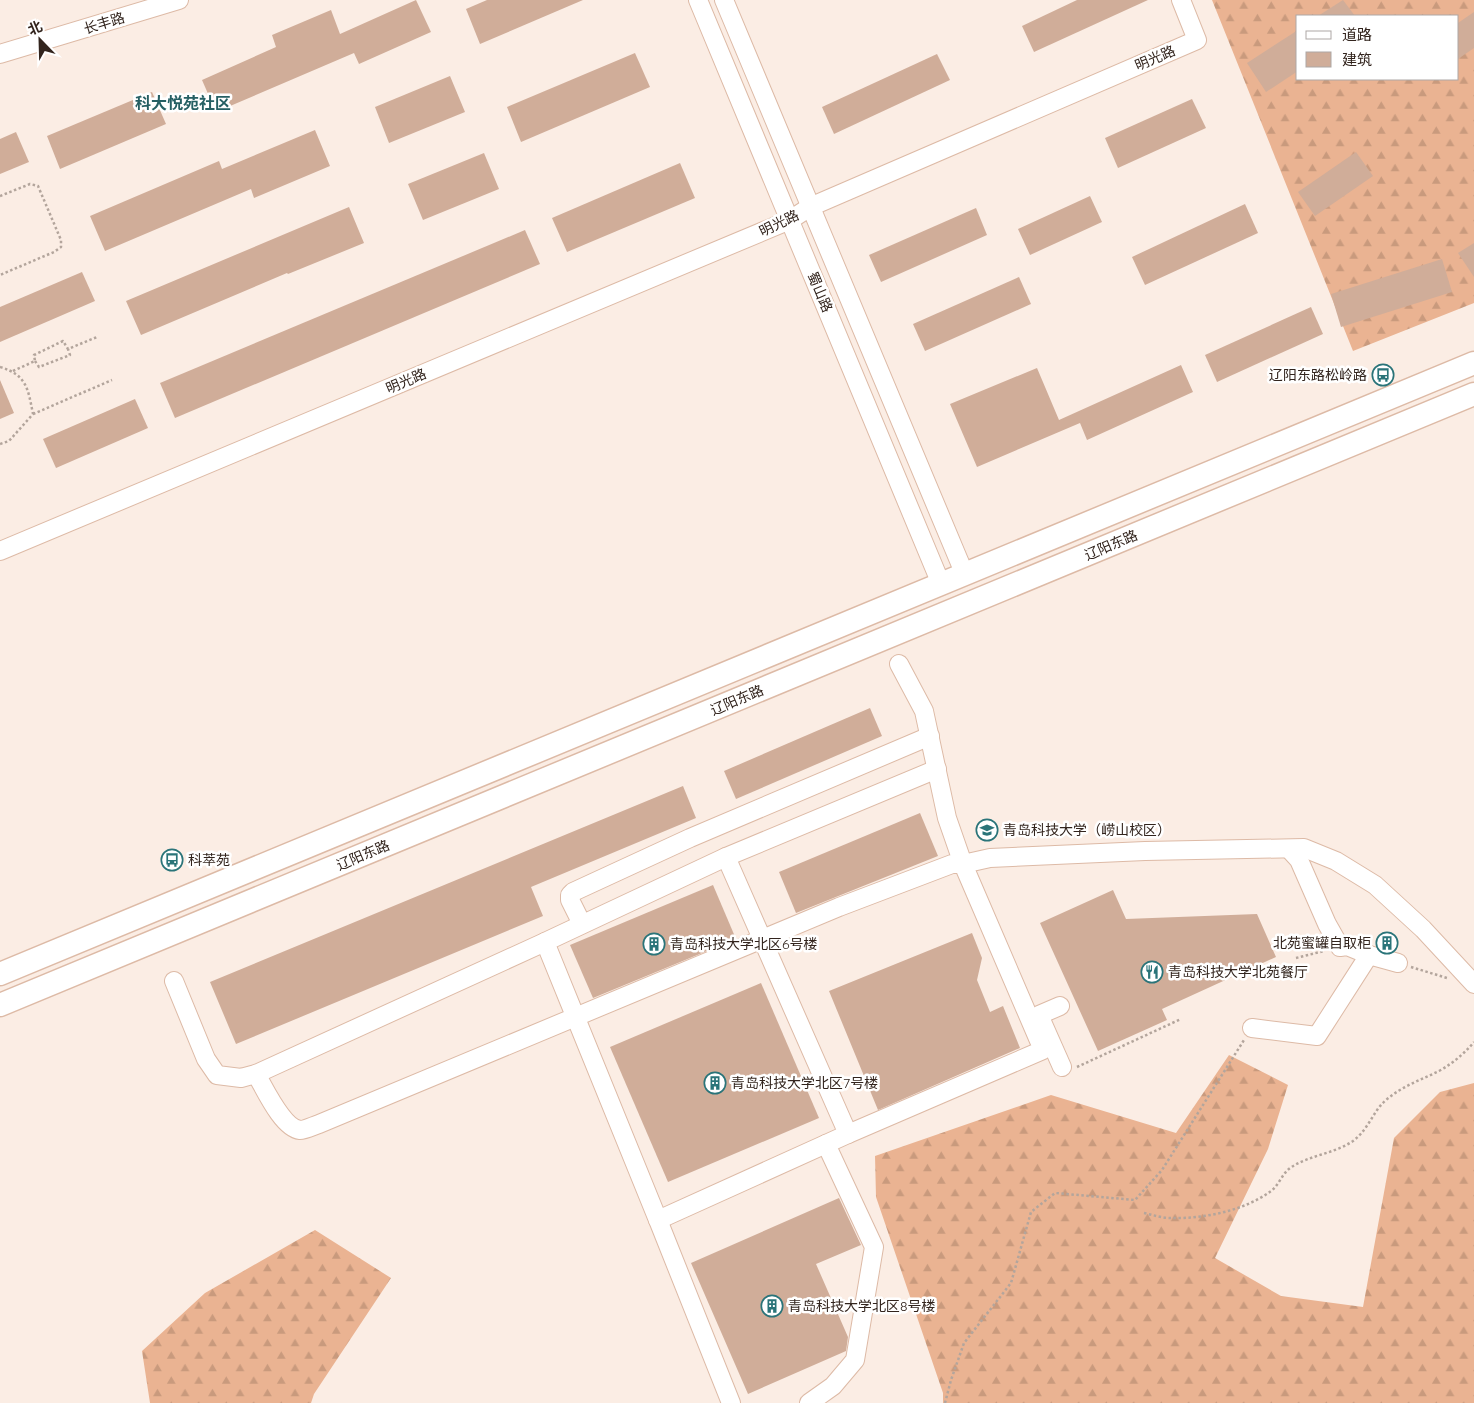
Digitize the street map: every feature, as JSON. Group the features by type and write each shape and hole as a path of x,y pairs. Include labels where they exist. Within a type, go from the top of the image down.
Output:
{"main road":[{"name":"辽阳东路","path":"0,974 1474,363"},
{"name":"辽阳东路","path":"0,1005 1474,394"}],"street":[{"name":"长丰路","path":"1,52 179,0"},
{"name":"蜀山路","path":"698,0 942,584"},
{"name":"蜀山路","path":"724,0 965,575"},
{"name":"明光路","path":"0,538 810,207 1197,40 1181,0"},
{"name":"明光路","path":"0,551 788,216"},
{"path":"658,1220 848,1134 1043,1050 963,864 947,818 924,711 899,664"},
{"path":"582,924 570,900 570,895 573,892 690,838 930,736"},
{"path":"174,981 206,1059 217,1075 241,1078 256,1074 726,857 937,769"},
{"path":"256,1074 282,1118 300,1130 319,1124 839,908 952,864 963,864 990,858 1145,851 1304,848 1336,860 1375,885 1423,929 1474,984"},
{"path":"1289,849 1299,860 1327,924 1340,947 1347,946 1369,955 1398,963"},
{"path":"726,857 848,1134"},
{"path":"545,942 731,1403"},
{"path":"1252,1028 1317,1036 1369,955"},
{"path":"1060,1006 1039,1014 1062,1066"},
{"path":"809,1403 833,1386 855,1360 874,1247 826,1144"}],"path":[{"path":"0,196 30,184 38,186 61,240 60,247 54,252 0,275"},
{"path":"68,349 97,337"},
{"path":"63,341 70,355 39,367 34,361 34,355 63,341"},
{"path":"13,371 34,361"},
{"path":"0,367 13,371 28,387 33,414"},
{"path":"0,444 9,441 33,414 112,380"},
{"path":"1296,958 1340,947"},
{"path":"1398,963 1455,981"},
{"path":"1062,1066 1075,1069 1181,1019"},
{"path":"945,1403 964,1343 1011,1283 1031,1212 1055,1193 1135,1200 1162,1170 1252,1028"},
{"path":"1144,1213 1168,1218 1190,1218 1223,1212 1252,1202 1272,1190 1289,1168 1352,1141 1367,1128 1385,1101 1413,1082 1439,1071 1461,1056 1474,1042"}],"green space":[{"path":"1212,0 1474,0 1474,303 1353,351"},
{"path":"1229,1055 1288,1085 1268,1149 1215,1258 1281,1296 1363,1307 1394,1138 1440,1092 1474,1083 1474,1403 943,1403 943,1393 876,1197 875,1156 1051,1095 1176,1133"},
{"path":"315,1230 391,1278 314,1394 311,1403 150,1403 142,1351 205,1293"}],"building":[{"path":"416,0 431,32 359,64 354,53 216,112 202,80 276,47 272,35 331,10 340,34"},
{"path":"487,0 583,0 480,44 466,9"},
{"path":"1077,0 1148,0 1034,52 1022,26"},
{"path":"1343,0 1354,15 1320,15"},
{"path":"1474,12 1474,48 1459,58 1459,22"},
{"path":"1296,31 1296,72 1266,92 1247,63"},
{"path":"635,53 650,87 521,142 507,107"},
{"path":"937,54 950,80 834,134 822,107"},
{"path":"450,76 465,112 389,143 375,107"},
{"path":"152,92 166,124 60,169 47,136"},
{"path":"1192,99 1206,128 1118,168 1105,138"},
{"path":"315,130 330,166 254,198 251,189 105,251 90,216 219,161 222,169"},
{"path":"16,132 29,162 0,174 0,139"},
{"path":"1356,152 1373,176 1315,216 1298,192"},
{"path":"484,153 499,189 423,220 408,184"},
{"path":"680,163 695,198 567,252 552,218"},
{"path":"1090,196 1102,222 1030,255 1018,229"},
{"path":"1245,204 1258,233 1145,285 1132,257"},
{"path":"349,207 364,243 287,273 141,335 126,301"},
{"path":"976,208 987,235 881,282 869,255"},
{"path":"525,230 540,264 175,418 160,383"},
{"path":"1474,243 1474,277 1458,253"},
{"path":"1442,259 1452,292 1341,327 1331,294"},
{"path":"82,272 95,301 0,342 0,307"},
{"path":"1019,277 1031,304 925,351 913,324"},
{"path":"1311,307 1323,334 1217,382 1205,355"},
{"path":"1181,365 1193,392 1087,440 1080,423 977,467 950,404 1037,368 1059,420"},
{"path":"0,380 14,413 0,419"},
{"path":"135,399 148,428 56,468 43,439"},
{"path":"870,708 882,736 736,799 724,771"},
{"path":"683,786 696,818 531,887 543,916 236,1044 210,982"},
{"path":"920,813 938,856 796,913 779,872"},
{"name":"青岛科技大学北区6号楼","path":"713,885 736,939 593,998 570,945"},
{"name":"青岛科技大学北苑餐厅","path":"1113,890 1126,919 1257,914 1276,957 1162,1009 1167,1020 1098,1051 1040,923"},
{"path":"972,933 982,958 977,980 990,1012 1003,1006 1020,1048 878,1110 829,991"},
{"name":"青岛科技大学北区7号楼","path":"761,983 819,1118 668,1182 610,1047"},
{"name":"青岛科技大学北区8号楼","path":"839,1198 861,1245 816,1264 848,1337 846,1351 748,1394 691,1263"}],"place":[{"name":"辽阳东路松岭路","path":"1383,375"},
{"name":"青岛科技大学（崂山校区）","path":"987,830"},
{"name":"科萃苑","path":"172,860"},
{"name":"北苑蜜罐自取柜","path":"1387,943"},
{"name":"青岛科技大学北区6号楼","path":"654,944"},
{"name":"青岛科技大学北苑餐厅","path":"1152,972"},
{"name":"青岛科技大学北区7号楼","path":"715,1083"},
{"name":"青岛科技大学北区8号楼","path":"772,1306"}],"district":[{"name":"科大悦苑社区","path":"183,103"}]}
